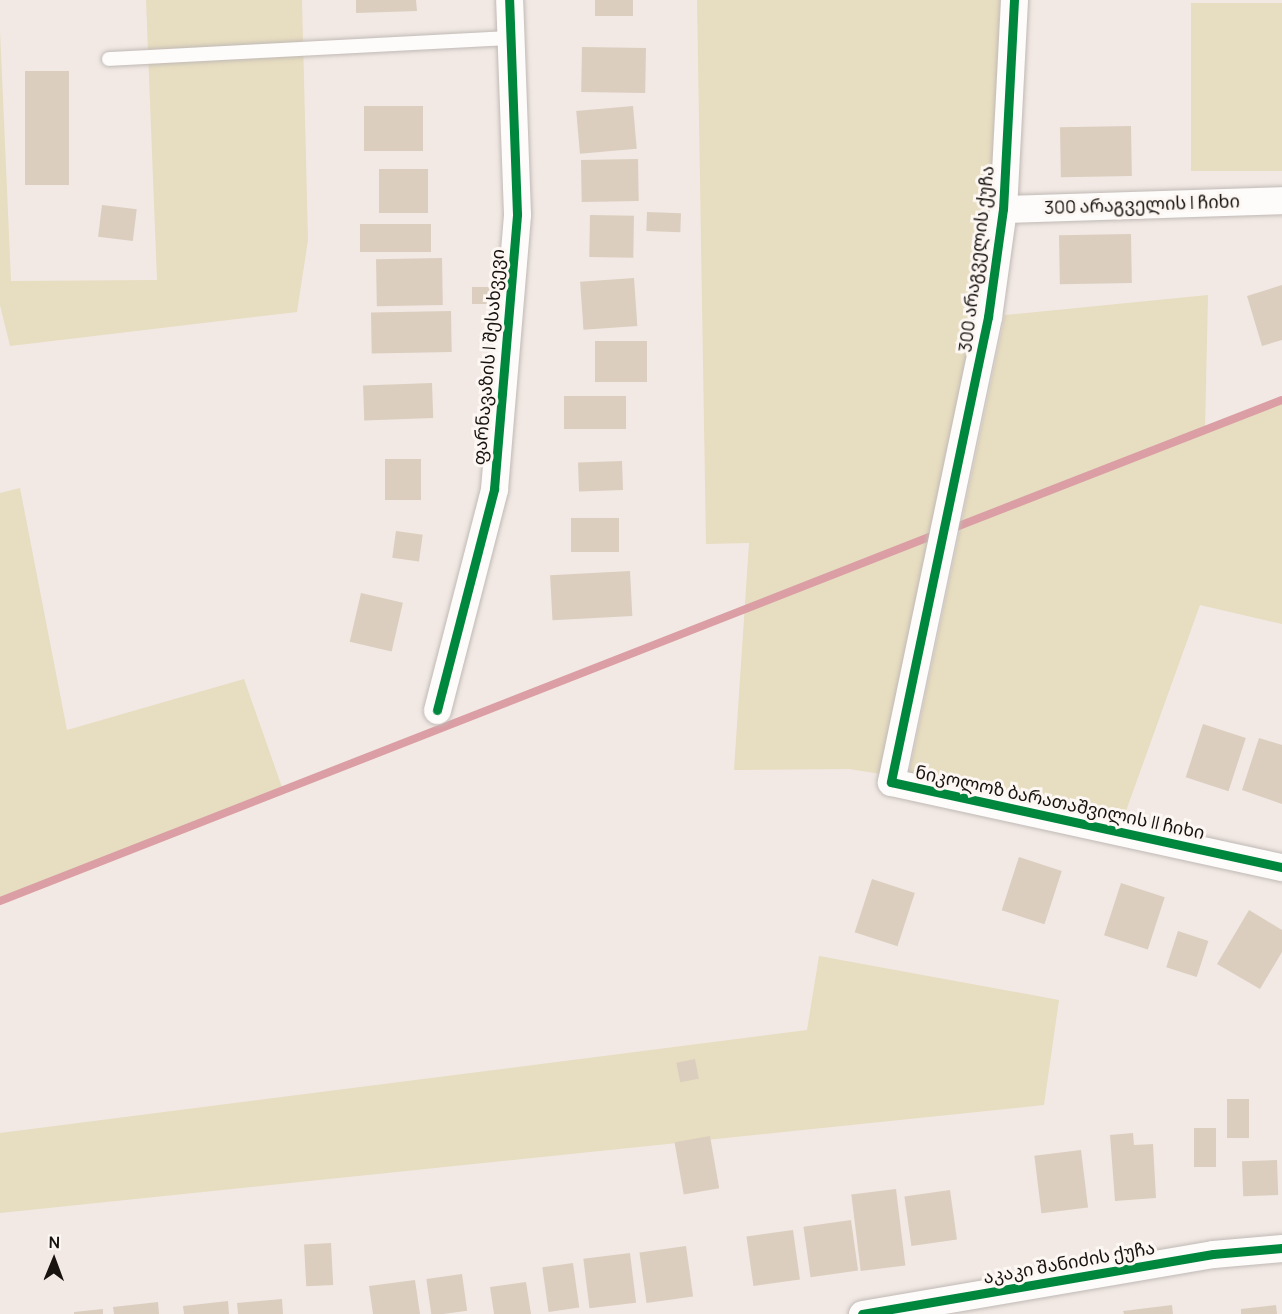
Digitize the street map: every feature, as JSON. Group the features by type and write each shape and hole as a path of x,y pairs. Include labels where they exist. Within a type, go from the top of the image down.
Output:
{"street":[{"name":"ფარნავაზის I შესახვევი","path":"438,710 494,489 517,214 509,0"},
{"name":"300 არაგველის ქუჩა","path":"944,532 988,317 1003,209 1014,0"},
{"name":"300 არაგველის I ჩიხი","path":"1003,209 1282,200"},
{"name":"ნიკოლოზ ბარათაშვილის II ჩიხი","path":"944,532 891,782 1282,867"},
{"name":"აკაკი შანიძის ქუჩა","path":"862,1314 1213,1254 1282,1248"}],"lane":[{"path":"109,59 511,38"}],"shaded area":[{"path":"146,0 302,0 308,240 297,312 10,346 0,305 0,30 11,281 157,280"},
{"path":"697,0 1000,0 992,212 977,319 881,774 849,769 734,770 749,543 706,544"},
{"path":"1191,3 1282,3 1282,171 1191,171"},
{"path":"1208,295 1205,429 1282,400 1282,624 1200,605 1126,811 908,778 1005,315"},
{"path":"20,488 67,730 244,679 283,790 0,901 0,493"},
{"path":"819,956 1059,1000 1044,1105 0,1213 0,1133 807,1030"}],"building":[{"path":"356,0 416,0 417,11 356,13"},
{"path":"595,0 633,0 633,16 595,16"},
{"path":"582,47 646,48 645,93 581,92"},
{"path":"25,71 69,71 69,185 25,185"},
{"path":"364,106 423,106 423,151 364,151"},
{"path":"633,106 637,149 580,154 576,111"},
{"path":"1131,126 1132,176 1061,177 1060,127"},
{"path":"638,159 639,201 582,202 581,160"},
{"path":"379,169 428,169 428,213 379,213"},
{"path":"102,205 137,209 133,241 98,237"},
{"path":"647,212 681,213 680,232 646,231"},
{"path":"590,215 634,216 633,258 589,257"},
{"path":"360,224 431,224 431,252 360,252"},
{"path":"1131,234 1132,283 1060,284 1059,235"},
{"path":"442,258 443,305 377,306 376,259"},
{"path":"634,278 637,326 583,330 580,282"},
{"path":"1282,285 1282,340 1262,346 1247,296"},
{"path":"472,287 499,287 499,304 472,304"},
{"path":"451,311 452,352 372,353 371,312"},
{"path":"595,341 647,341 647,382 595,382"},
{"path":"432,383 433,418 364,420 363,385"},
{"path":"564,396 626,396 626,429 564,429"},
{"path":"385,459 421,459 421,500 385,500"},
{"path":"622,461 623,490 579,492 578,463"},
{"path":"571,518 619,518 619,552 571,552"},
{"path":"396,531 423,535 419,561 392,558"},
{"path":"630,571 632,616 552,620 550,575"},
{"path":"361,593 403,603 392,651 350,642"},
{"path":"1203,724 1246,738 1228,791 1186,777"},
{"path":"1259,738 1282,745 1282,804 1242,790"},
{"path":"1019,857 1062,871 1044,924 1002,910"},
{"path":"872,879 915,893 897,946 855,932"},
{"path":"1121,883 1165,897 1148,950 1104,935"},
{"path":"1249,910 1282,930 1282,952 1260,989 1217,964"},
{"path":"1178,931 1208,941 1197,977 1166,967"},
{"path":"695,1059 699,1079 680,1082 676,1063"},
{"path":"1227,1099 1249,1099 1249,1138 1227,1138"},
{"path":"1194,1128 1216,1128 1216,1167 1194,1167"},
{"path":"1133,1133 1134,1145 1153,1144 1156,1198 1115,1201 1110,1135"},
{"path":"710,1136 719,1188 684,1194 675,1142"},
{"path":"1081,1150 1088,1208 1041,1213 1034,1156"},
{"path":"1277,1160 1278,1195 1243,1196 1242,1161"},
{"path":"896,1189 905,1265 861,1271 851,1194"},
{"path":"950,1190 957,1240 911,1246 904,1196"},
{"path":"851,1220 858,1271 811,1277 803,1227"},
{"path":"793,1230 800,1280 753,1286 746,1237"},
{"path":"331,1243 333,1285 306,1286 304,1244"},
{"path":"686,1246 693,1297 647,1303 639,1253"},
{"path":"630,1253 636,1303 589,1308 583,1259"},
{"path":"573,1263 579,1308 549,1312 542,1267"},
{"path":"462,1274 467,1311 431,1314 426,1279"},
{"path":"415,1280 420,1314 373,1314 369,1286"},
{"path":"526,1282 531,1314 494,1314 490,1287"},
{"path":"282,1299 283,1314 238,1314 237,1303"},
{"path":"228,1301 229,1314 184,1314 183,1306"},
{"path":"158,1302 159,1314 114,1314 113,1307"},
{"path":"1172,1305 1173,1314 1124,1314 1123,1311"},
{"path":"1276,1305 1277,1314 1241,1314 1241,1309"},
{"path":"103,1309 103,1314 74,1314 74,1312"}],"waterway":[{"path":"951,529 1282,400"},
{"path":"0,901 937,534"}],"cycle path":[{"path":"437,710 494,489 517,214 509,0"},
{"path":"1014,0 1003,209 988,317 891,782 1282,867"},
{"path":"862,1314 1213,1254 1282,1248"}]}
